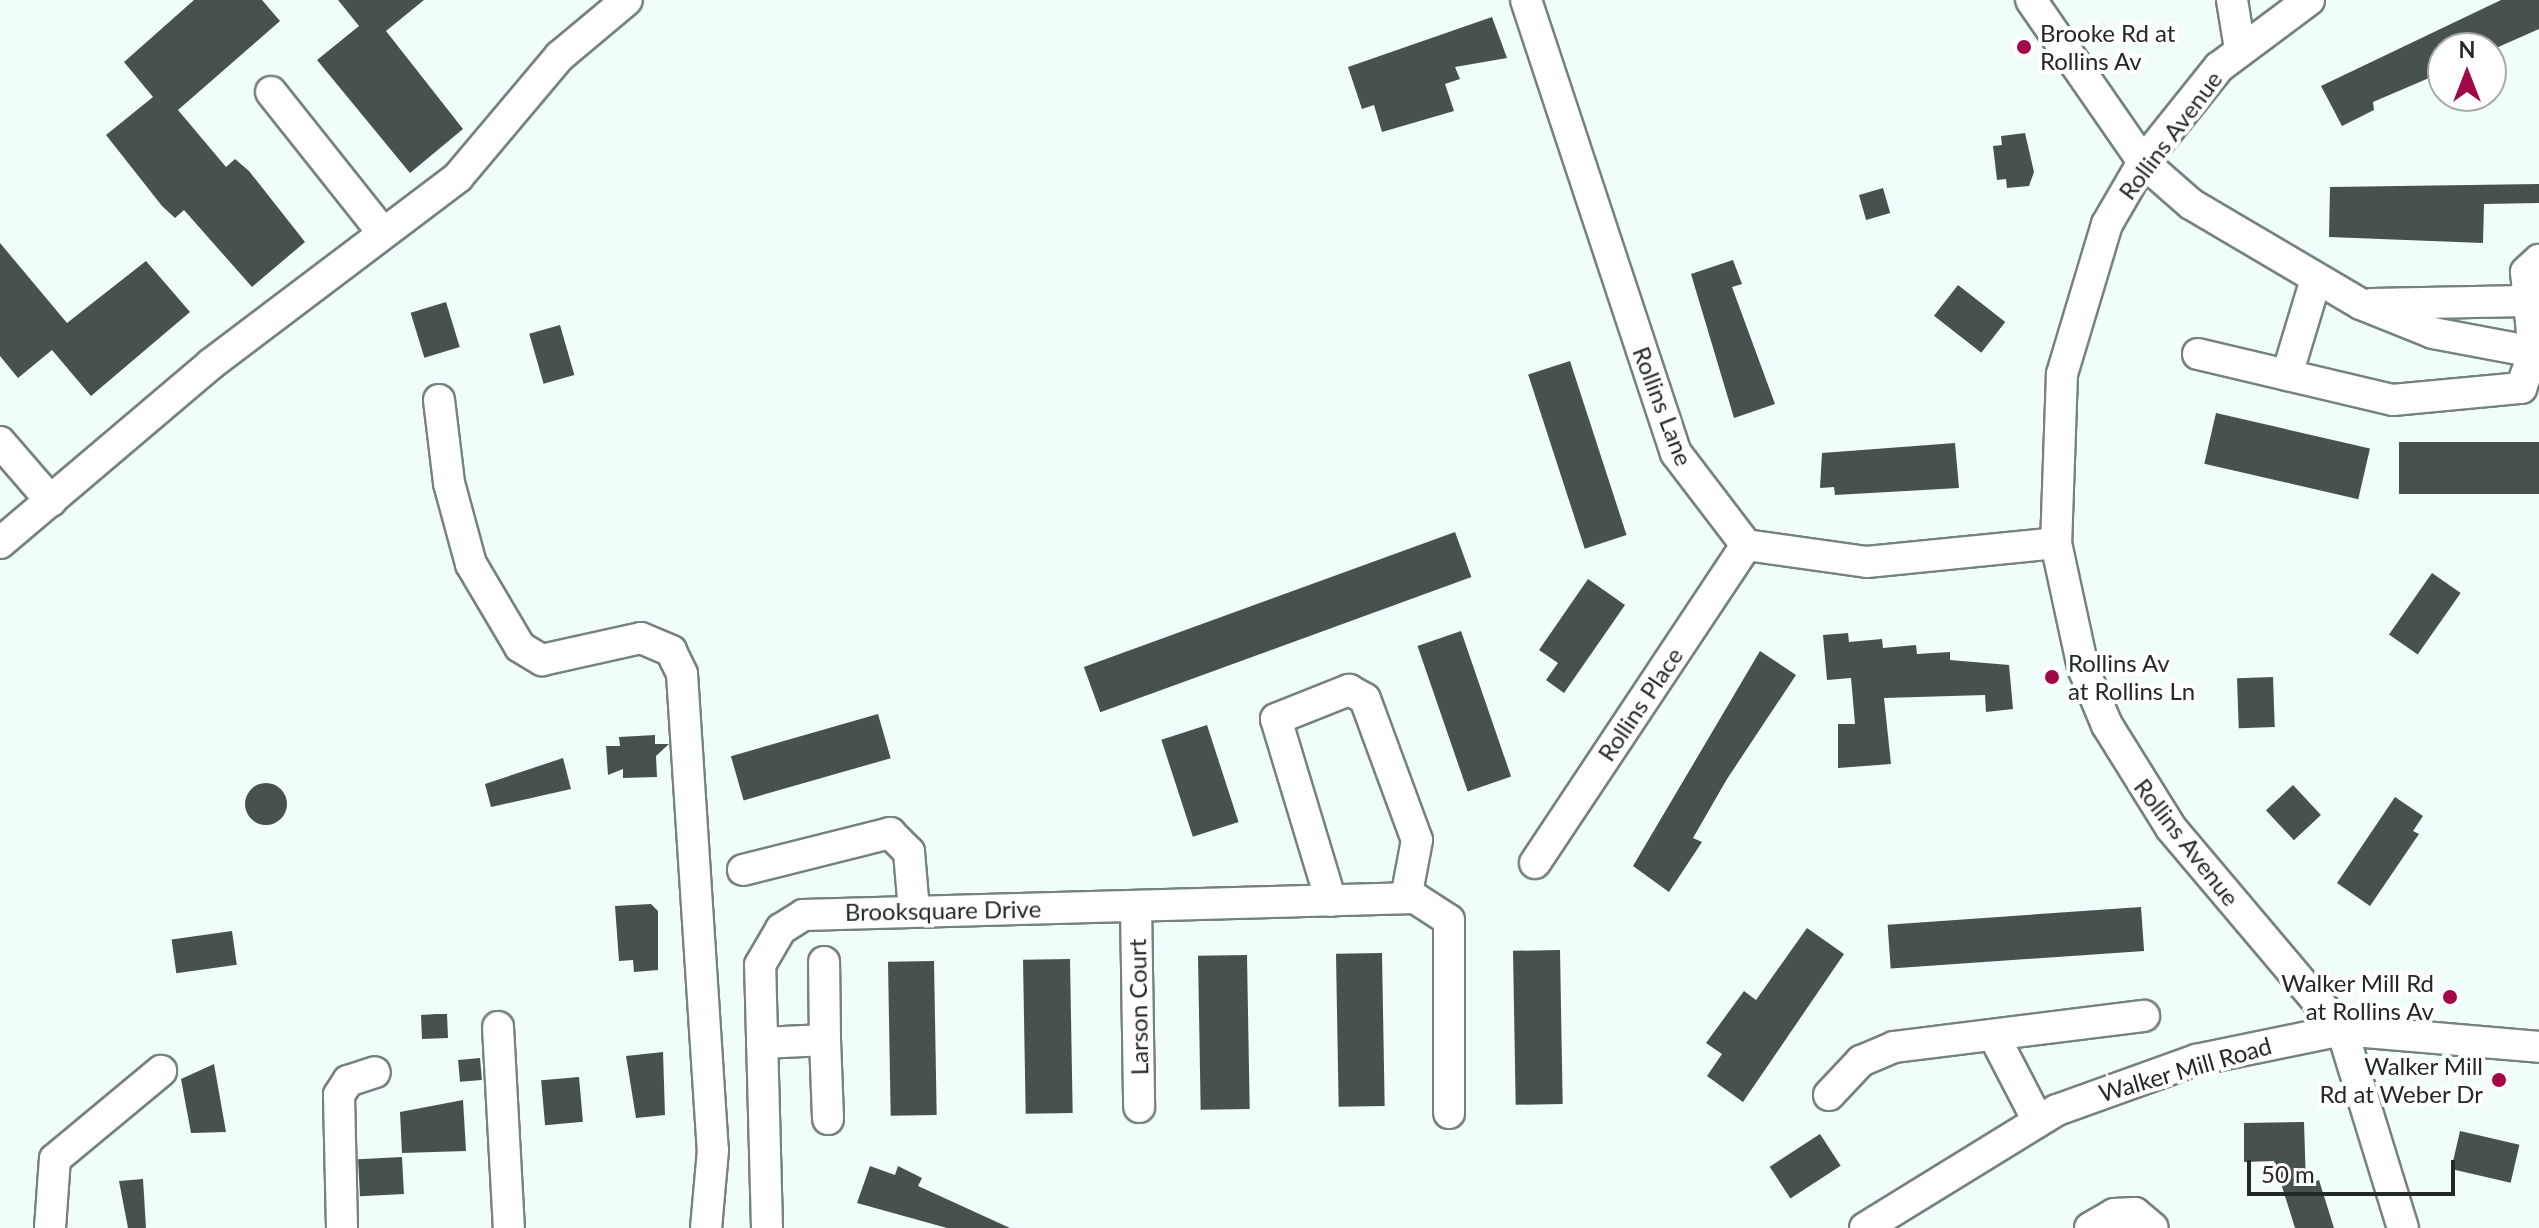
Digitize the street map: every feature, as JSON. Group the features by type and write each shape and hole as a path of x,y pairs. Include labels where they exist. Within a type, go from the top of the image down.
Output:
{"street":[{"path":"0,543 211,364 458,177 560,56 627,0"},
{"name":"Rollins Lane","path":"1526,0 1671,443 1746,545"},
{"path":"2031,0 2143,162 2191,204 2315,282 2361,304 2433,333 2537,353"},
{"path":"2232,0 2240,49"},
{"name":"Rollins Avenue","path":"2309,0 2240,49 2143,162 2107,224 2070,337 2055,424 2056,543 2083,668 2134,773 2342,1030"},
{"path":"271,92 383,233"},
{"path":"2198,354 2393,400 2521,388 2537,353 2526,301 2526,272 2539,260"},
{"path":"2287,375 2315,282"},
{"path":"2361,304 2526,301"},
{"path":"439,400 449,483 471,564 520,647 542,660 641,638 671,651 682,674 713,1150 706,1228"},
{"path":"0,442 51,501"},
{"path":"1746,545 1867,562 2056,543"},
{"name":"Rollins Place","path":"1535,863 1746,545"},
{"path":"1331,901 1276,719 1349,690 1365,699 1417,840 1410,898 1449,920 1449,1113"},
{"path":"743,870 890,833 909,852 914,910"},
{"name":"Brooksquare Drive","path":"767,1228 760,965 781,929 819,912 1410,898"},
{"name":"Larson Court","path":"1136,906 1139,1107"},
{"path":"824,962 828,1119"},
{"path":"1829,1095 1875,1053 2144,1016"},
{"path":"498,1027 509,1228"},
{"path":"2342,1030 2403,1228"},
{"name":"Walker Mill Road","path":"1865,1228 2038,1121 2137,1078 2342,1030 2539,1047"},
{"path":"1995,1038 2038,1121"},
{"path":"762,1043 825,1040"},
{"path":"50,1228 55,1159 161,1071"},
{"path":"342,1228 339,1095 348,1081 375,1072"},
{"path":"2090,1228 2114,1214 2135,1213 2153,1228"}],"building":[{"path":"194,0 262,0 280,21 178,110 226,167 235,159 249,171 305,242 252,287 184,210 175,218 162,206 106,135 153,97 124,62"},
{"path":"338,0 424,0 386,31 463,129 410,173 317,60 359,26"},
{"path":"2501,0 2539,0 2539,29 2507,43 2507,32 2434,32"},
{"path":"1492,17 1507,58 1455,67 1460,79 1445,84 1454,111 1382,132 1374,105 1362,109 1348,67"},
{"path":"2427,35 2427,79 2373,102 2374,110 2342,126 2321,86"},
{"path":"2025,133 2034,172 2029,186 2007,188 2006,179 1997,180 1993,146 2002,145 2001,136"},
{"path":"2539,184 2539,203 2484,204 2483,243 2329,237 2330,187"},
{"path":"1883,188 1890,213 1866,220 1859,195"},
{"path":"0,243 67,323 146,261 190,312 91,396 52,350 18,378 0,356"},
{"path":"1733,260 1742,284 1732,287 1775,404 1734,418 1691,274"},
{"path":"1958,285 2005,322 1981,353 1934,316"},
{"path":"446,302 460,347 424,358 411,313"},
{"path":"560,325 574,375 544,384 529,334"},
{"path":"1570,361 1627,535 1585,549 1528,375"},
{"path":"2216,413 2370,449 2358,499 2204,464"},
{"path":"2399,442 2539,442 2539,494 2399,494"},
{"path":"1955,443 1959,488 1835,495 1834,487 1820,488 1822,453"},
{"path":"1455,532 1471,577 1100,712 1084,667"},
{"path":"2432,573 2461,593 2418,655 2389,634"},
{"path":"1588,579 1625,605 1564,693 1546,680 1558,663 1539,650"},
{"path":"1461,631 1511,777 1468,792 1418,646"},
{"path":"1848,633 1849,642 1882,639 1883,648 1916,645 1917,654 1950,652 1950,660 2009,665 2013,709 1986,712 1985,695 1884,698 1891,764 1838,768 1838,724 1855,724 1851,678 1827,680 1823,635"},
{"path":"1760,651 1796,675 1727,779 1693,838 1702,842 1669,892 1633,866"},
{"path":"2273,677 2275,727 2239,728 2237,678"},
{"path":"878,714 891,758 744,800 731,756"},
{"path":"1207,725 1239,822 1193,837 1161,740"},
{"path":"655,735 655,744 669,744 656,756 657,777 623,778 623,769 608,775 606,746 620,746 619,737"},
{"path":"563,758 571,789 491,807 485,784"},
{"path":"266,783 281,789 287,804 281,819 266,825 251,819 245,804 251,789"},
{"path":"2293,785 2321,815 2294,840 2266,810"},
{"path":"2395,797 2423,816 2413,831 2419,834 2370,906 2337,883"},
{"path":"651,904 658,911 658,970 634,972 633,960 619,961 615,906"},
{"path":"2141,907 2144,951 1891,969 1888,925"},
{"path":"1807,928 1844,954 1743,1102 1707,1076 1722,1054 1706,1043 1744,991 1756,1000"},
{"path":"232,931 237,965 176,973 172,939"},
{"path":"1560,950 1563,1104 1516,1105 1513,951"},
{"path":"1382,953 1385,1106 1339,1107 1336,954"},
{"path":"1247,955 1250,1109 1201,1110 1198,956"},
{"path":"1070,959 1073,1113 1026,1114 1023,960"},
{"path":"934,961 937,1115 891,1116 888,962"},
{"path":"447,1014 448,1038 422,1039 421,1015"},
{"path":"663,1052 665,1115 636,1118 626,1056"},
{"path":"480,1058 482,1080 460,1082 458,1060"},
{"path":"214,1064 226,1132 191,1133 181,1079"},
{"path":"579,1077 583,1122 545,1125 541,1080"},
{"path":"463,1100 466,1151 402,1153 400,1112"},
{"path":"2304,1122 2306,1185 2319,1180 2334,1228 2295,1228 2274,1161 2244,1162 2244,1123"},
{"path":"2460,1131 2519,1145 2511,1183 2451,1169"},
{"path":"1820,1134 1841,1166 1790,1199 1770,1167"},
{"path":"402,1157 404,1194 360,1196 358,1159"},
{"path":"870,1166 895,1175 898,1166 922,1178 918,1186 1010,1228 947,1228 857,1203"},
{"path":"143,1179 146,1228 128,1228 119,1181"}],"place":[{"name":"Brooke Rd at Rollins Av","path":"2024,47"},
{"name":"Rollins Av at Rollins Ln","path":"2052,677"},
{"name":"Walker Mill Rd at Rollins Av","path":"2450,997"},
{"name":"Walker Mill Rd at Weber Dr","path":"2499,1080"}]}
